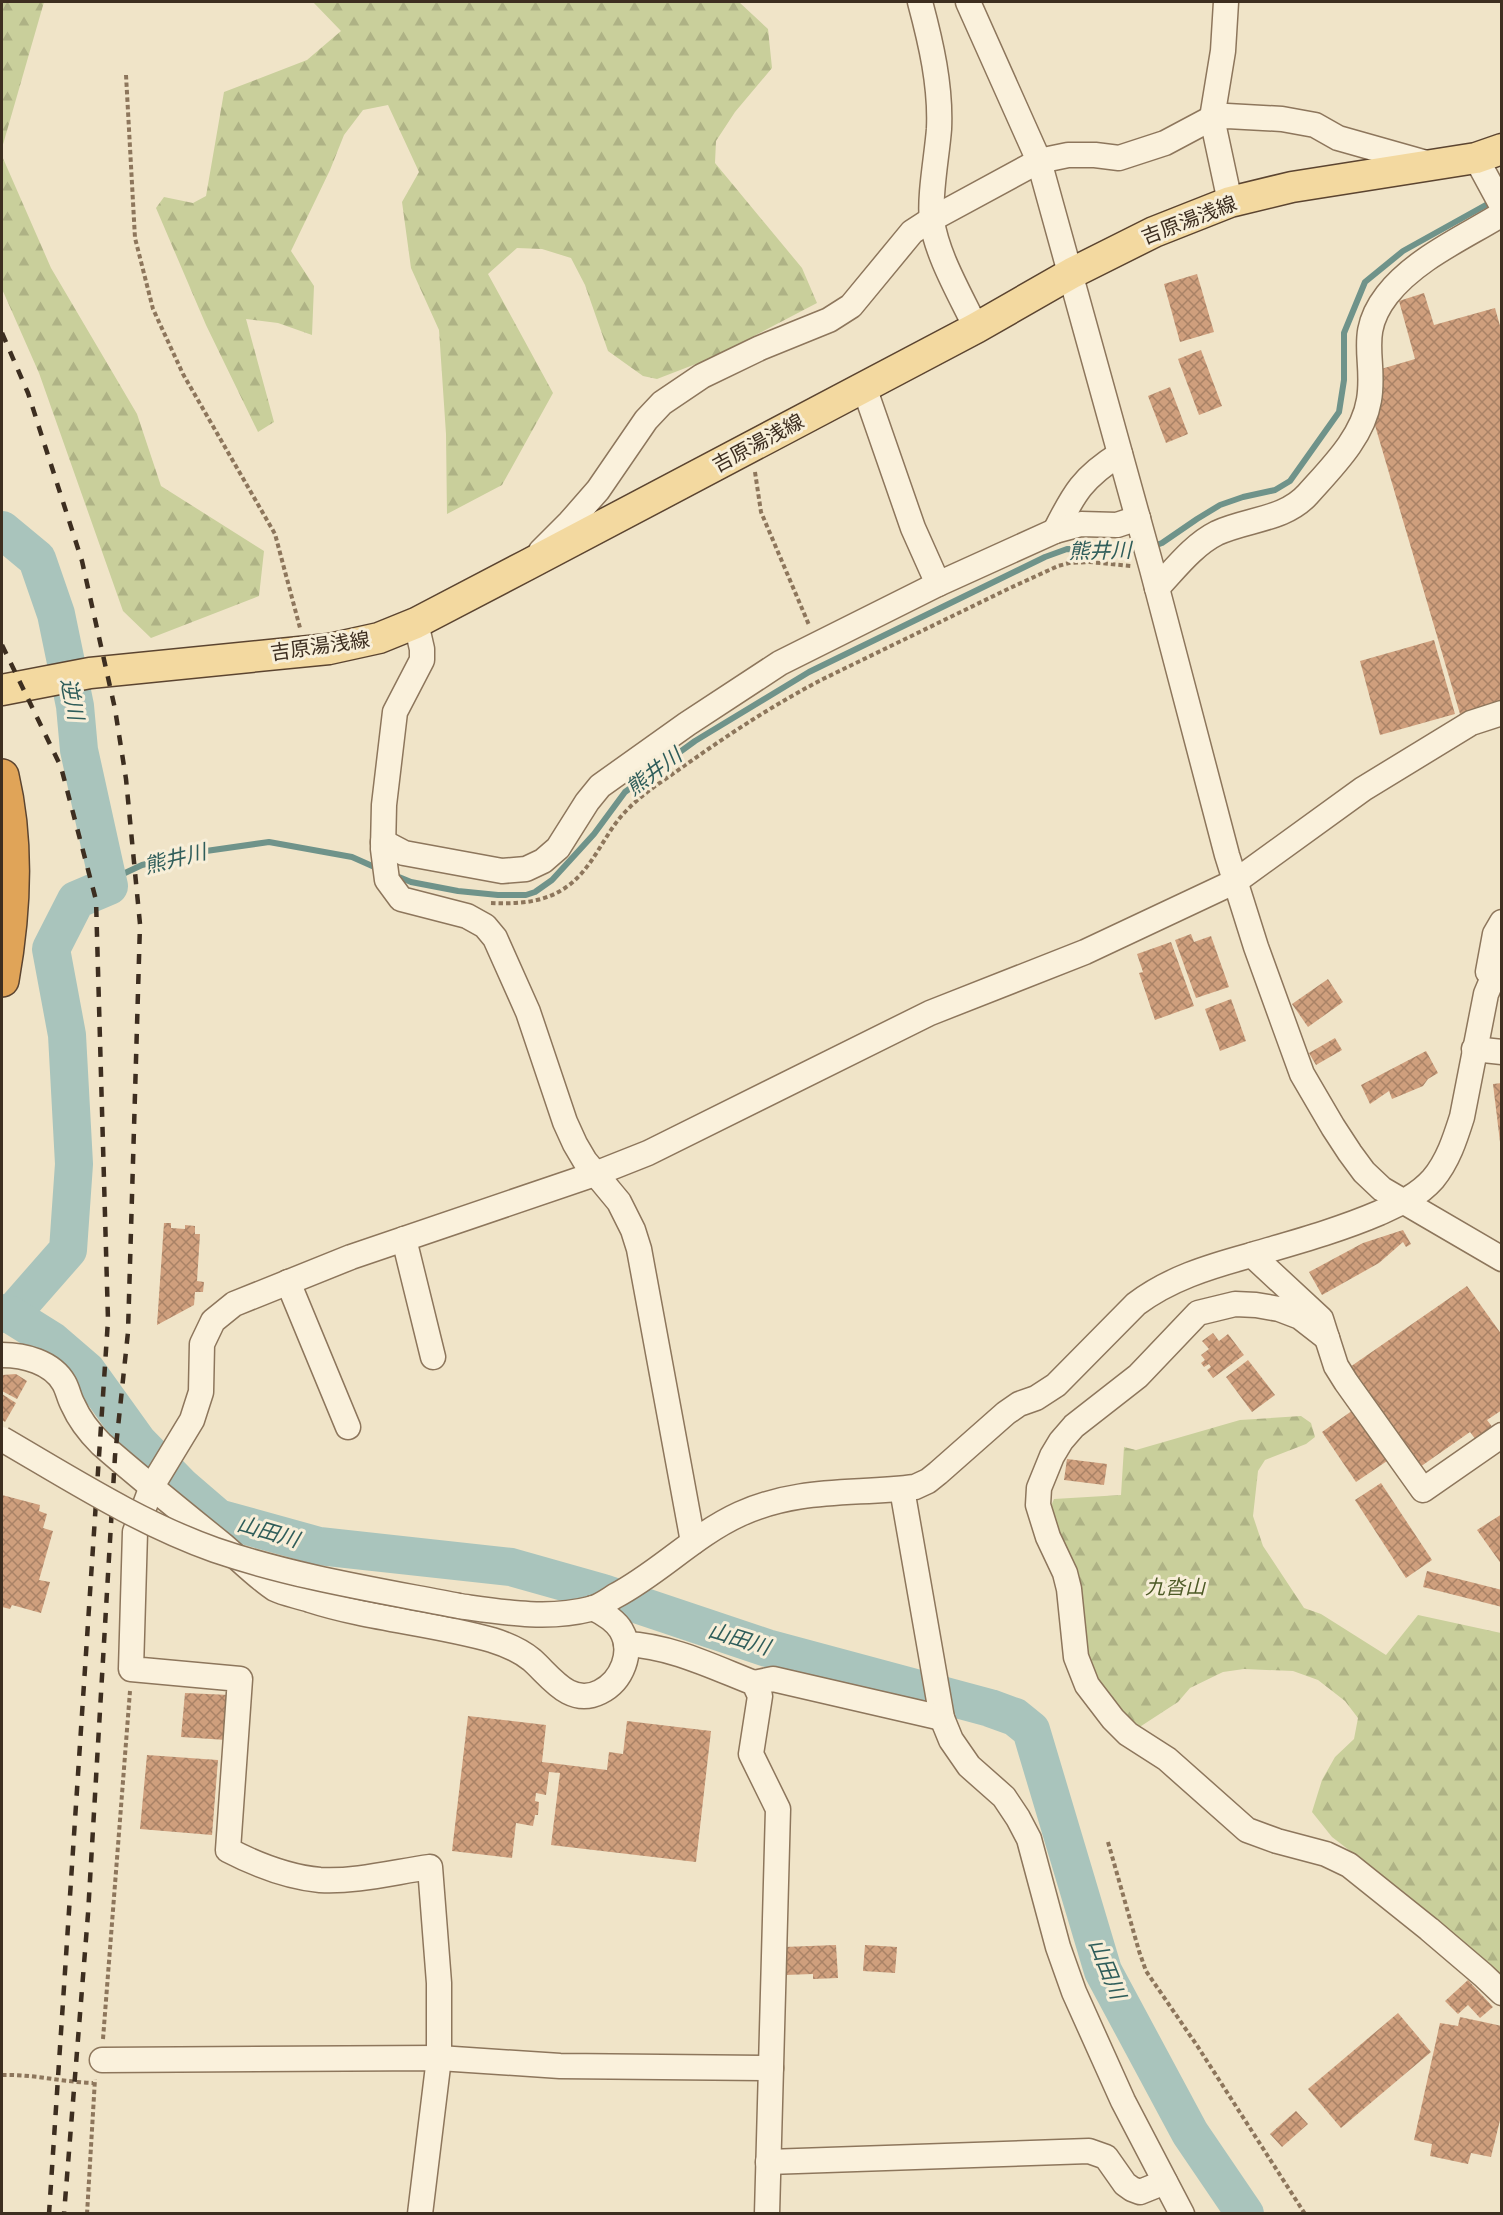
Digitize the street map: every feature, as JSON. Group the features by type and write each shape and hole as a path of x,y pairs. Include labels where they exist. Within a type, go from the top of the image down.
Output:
{"highway":[{"path":"2,777 10,830 7,879 10,926 2,980"}],"main road":[{"name":"吉原湯浅線","path":"2,690 90,673 329,649 379,638 416,623 527,565 976,328 1072,273 1154,232 1230,202 1292,187 1435,165 1489,154"}],"street":[{"path":"920,2 932,50 938,93 939,127 932,219 937,242 976,328"},
{"path":"968,2 1039,161 1072,273 1236,881 1256,947 1302,1074 1333,1127 1365,1172 1382,1189 1502,1259"},
{"path":"1226,2 1223,51 1212,118 1230,202"},
{"path":"527,565 598,490 646,420 662,403 702,376 760,348 829,320 851,306 912,232 1039,161 1068,155 1119,158 1165,143 1212,118 1243,116 1282,119 1315,125 1338,138 1435,165"},
{"path":"1489,154 1502,206"},
{"path":"1153,574 1192,552 1215,534 1245,522 1278,514 1293,507 1306,496 1351,443 1362,424 1369,401 1371,382 1368,344 1370,330 1386,296 1399,282 1434,255 1502,214"},
{"path":"864,387 911,522 938,584"},
{"path":"1056,531 1070,501 1082,483 1120,454"},
{"path":"383,842 404,853 502,871 517,871 535,866 558,848 586,802 605,782 780,663 938,584 1056,531 1081,524 1139,524"},
{"path":"416,623 422,660 395,711 384,805 383,842 387,880 401,899 467,916 485,926 495,938 528,1012 565,1122 585,1161 612,1192 625,1212 639,1250 693,1542"},
{"path":"420,2214 439,2058 439,1983 430,1867 373,1876 320,1880 274,1870 228,1850 240,1679 132,1669 135,1532 152,1486 192,1420 201,1392 202,1344 213,1321 234,1304 351,1257 648,1153 930,1014 1085,952 1236,881 1363,789 1471,723 1502,713"},
{"path":"2,1439 125,1510 215,1549 315,1578 459,1606 530,1614 560,1614 592,1608 652,1573 693,1542 741,1514 786,1499 816,1493 902,1489 915,1487 928,1481 1006,1413 1056,1385 1136,1304 1149,1294 1186,1276 1358,1222 1405,1201 1431,1181 1442,1167 1462,1117 1486,994 1489,959 1495,934 1502,922"},
{"path":"1486,994 1502,956"},
{"path":"1474,1049 1502,1052"},
{"path":"405,1239 433,1357"},
{"path":"1251,1255 1321,1319 1336,1366 1423,1490 1502,1435"},
{"path":"288,1282 348,1427"},
{"path":"1327,1338 1300,1317 1280,1309 1235,1304 1198,1313 1138,1376 1074,1426 1061,1441 1052,1456 1040,1488 1038,1505 1069,1589 1076,1657 1092,1692 1128,1734 1167,1759 1247,1830 1276,1841 1326,1854 1349,1865 1430,1929 1502,1993"},
{"path":"2,1355 12,1355 44,1363 64,1382 72,1405 85,1428 115,1456 276,1589 330,1606 492,1640 521,1652 531,1659 555,1685 579,1695 601,1692 614,1682 624,1665 626,1644 621,1630 610,1618 592,1608"},
{"path":"902,1489 942,1718 951,1740 969,1766 1004,1797 1029,1839 1058,1947 1074,1992 1123,2101 1182,2214"},
{"path":"626,1644 645,1645 674,1653 754,1683 773,1679 942,1718"},
{"path":"754,1683 760,1696 751,1754 778,1809 767,2214"},
{"path":"102,2060 439,2058 560,2066 771,2068"},
{"path":"768,2162 1089,2151 1106,2157 1125,2184 1132,2189 1140,2192 1165,2182"}],"path":[{"path":"126,75 135,238 153,309 183,374 275,534 307,651"},
{"path":"746,449 755,471 761,512 818,644"},
{"path":"485,902 527,903 565,888 582,873 612,826 630,807 717,743 793,695 823,679 1058,566 1089,562 1153,574"},
{"path":"87,2214 93,2083 102,2060 132,1669"},
{"path":"1108,1842 1146,1971 1198,2047 1305,2214"},
{"path":"2,2075 27,2074 57,2080 93,2083"}],"green space":[{"path":"2,2 44,2 2,148"},
{"path":"313,2 739,2 768,29 772,68 735,112 716,141 715,163 802,268 817,303 714,357 657,379 643,376 608,351 585,285 571,258 542,249 517,248 488,274 553,393 502,485 447,514 446,434 439,330 411,268 402,202 419,172 388,105 363,110 344,135 330,170 291,251 314,286 312,335 278,323 246,319 274,422 258,432 206,325 156,208 164,197 193,203 206,196 224,92 307,60 341,31"},
{"path":"2,156 51,268 137,414 161,486 264,551 259,596 151,638 123,611 39,373 2,289"},
{"name":"九沓山","path":"1301,1416 1311,1423 1315,1437 1306,1444 1265,1460 1258,1471 1253,1516 1263,1546 1304,1608 1321,1614 1386,1655 1418,1615 1501,1633 1501,1979 1405,1893 1332,1837 1312,1812 1322,1780 1335,1757 1354,1739 1358,1718 1345,1701 1318,1680 1293,1671 1244,1669 1223,1672 1190,1688 1178,1702 1135,1730 1092,1676 1063,1541 1048,1513 1054,1499 1121,1495 1124,1447 1136,1450 1240,1420"}],"building":[{"path":"1197,274 1214,332 1180,342 1164,284"},
{"path":"1424,293 1434,325 1495,308 1502,333 1502,702 1460,714 1374,422 1381,369 1415,359 1399,301"},
{"path":"1201,350 1222,406 1199,415 1178,359"},
{"path":"1170,387 1188,434 1166,443 1148,396"},
{"path":"1434,640 1455,714 1380,735 1360,661"},
{"path":"1191,934 1194,942 1211,936 1229,987 1196,998 1175,940"},
{"path":"1171,942 1194,1006 1155,1020 1139,973 1143,972 1137,954"},
{"path":"1328,979 1343,1002 1308,1027 1292,1004"},
{"path":"1231,999 1246,1041 1220,1051 1205,1009"},
{"path":"1335,1038 1342,1050 1316,1065 1309,1053"},
{"path":"1426,1051 1438,1073 1428,1079 1423,1086 1392,1099 1389,1091 1370,1104 1361,1085"},
{"path":"1502,1083 1502,1142 1500,1142 1493,1084"},
{"path":"164,1223 171,1223 171,1228 185,1229 185,1225 195,1226 195,1234 200,1234 197,1281 204,1282 203,1292 195,1292 194,1305 157,1325"},
{"path":"1403,1230 1411,1244 1406,1247 1403,1242 1379,1263 1322,1295 1309,1272 1363,1243"},
{"path":"1467,1286 1502,1335 1502,1410 1487,1420 1497,1433 1480,1445 1470,1432 1420,1467 1350,1367"},
{"path":"1213,1333 1219,1341 1228,1334 1244,1355 1213,1378 1207,1370 1211,1367 1209,1364 1204,1367 1201,1363 1205,1360 1201,1355 1209,1349 1202,1341"},
{"path":"1248,1360 1275,1395 1252,1412 1226,1377"},
{"path":"16,1374 27,1381 17,1399 2,1391 2,1375"},
{"path":"2,1394 16,1403 5,1422 2,1420"},
{"path":"1356,1408 1390,1459 1356,1482 1322,1432"},
{"path":"1067,1459 1107,1464 1104,1485 1064,1480"},
{"path":"1381,1483 1432,1560 1406,1578 1355,1500"},
{"path":"2,1495 40,1505 39,1511 47,1514 43,1528 53,1531 39,1580 50,1582 41,1613 12,1605 10,1609 2,1607"},
{"path":"1502,1514 1502,1565 1477,1530"},
{"path":"1427,1571 1502,1590 1502,1607 1423,1587"},
{"path":"185,1693 230,1695 226,1740 181,1737"},
{"path":"468,1716 546,1725 542,1762 607,1770 609,1752 623,1754 627,1721 711,1731 696,1862 551,1845 560,1773 549,1772 546,1795 536,1793 535,1801 539,1802 538,1815 535,1815 533,1826 516,1823 512,1858 452,1851"},
{"path":"147,1755 218,1760 212,1835 140,1829"},
{"path":"836,1945 838,1978 813,1979 813,1974 785,1975 784,1947"},
{"path":"865,1945 897,1947 895,1973 863,1971"},
{"path":"1468,1980 1493,2007 1480,2018 1468,2005 1458,2014 1445,2001"},
{"path":"1398,2013 1431,2052 1341,2128 1308,2089"},
{"path":"1460,2017 1502,2026 1500,2034 1502,2112 1491,2157 1471,2153 1468,2164 1430,2156 1432,2144 1414,2140 1440,2023 1458,2026"},
{"path":"1296,2111 1308,2124 1282,2147 1270,2134"}],"waterway":[{"name":"熊井川","path":"1151,547 1162,543 1220,505 1275,490 1290,481 1339,412 1344,380 1344,333 1365,282 1403,251 1493,201"},
{"name":"熊井川","path":"2,530 37,559 56,614 75,706 79,750 109,886 76,900 51,949 67,1035 74,1164 68,1250 11,1315"},
{"name":"熊井川","path":"394,875 411,882 458,891 498,895 526,895 535,892 552,880 594,834 625,792 695,741 809,672 1045,557 1067,549 1142,550"},
{"name":"熊井川","path":"109,886 125,873 142,865 192,853 269,842 352,857 379,869"},
{"name":"山田川","path":"2,1313 11,1315 51,1340 87,1371 138,1442 182,1487 218,1518 319,1546 511,1567 603,1593 767,1648 990,1708 1015,1717 1031,1730 1103,1971 1190,2133 1245,2214"}],"railway":[{"path":"2,333 28,393 82,561 115,709 126,779 140,924 128,1332 115,1456 88,1914 64,2214"},
{"path":"2,645 61,767 96,900 108,1320 49,2214"}],"water label":[{"name":"逆川","path":"72,699"}]}
